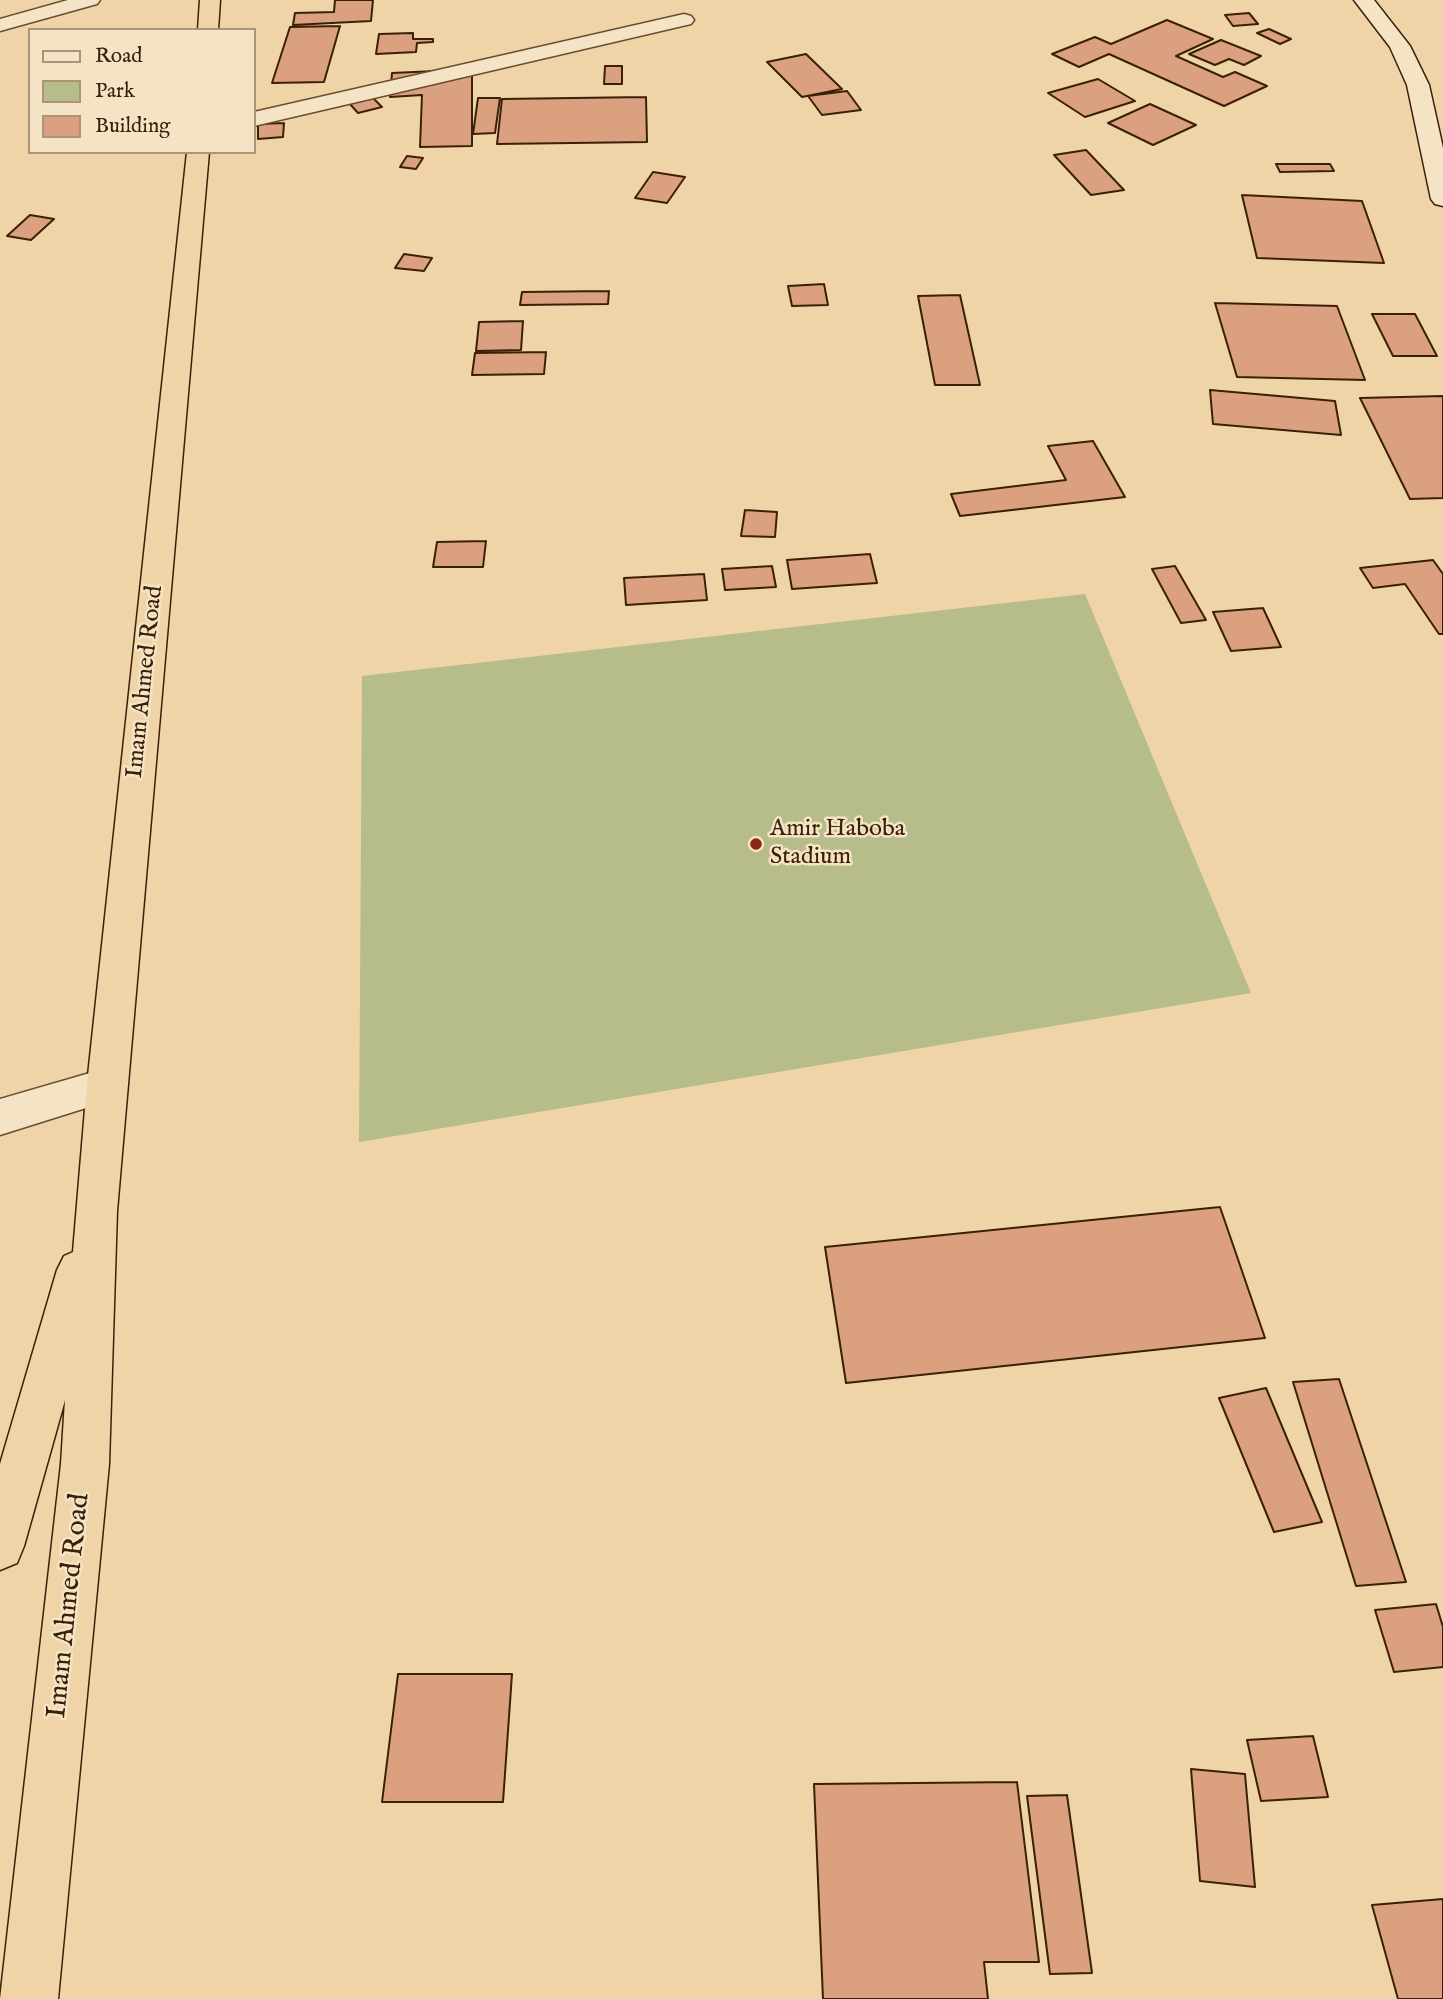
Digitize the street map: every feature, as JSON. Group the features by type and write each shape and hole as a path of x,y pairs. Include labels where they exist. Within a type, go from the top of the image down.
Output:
{"highway":[{"path":"208,28 210,0"},
{"name":"Imam Ahmed Road","path":"29,1999 85,1464 96,1211 198,154"},
{"name":"Imam Ahmed Road","path":"0,1546 96,1211"}],"street":[{"path":"1,24 90,0"},
{"path":"1364,0 1400,46 1418,85 1443,199"},
{"path":"256,119 684,20"},
{"path":"0,1116 107,1085"}],"green space":[{"path":"1085,594 1251,993 359,1142 362,676"}],"building":[{"path":"335,0 373,0 371,21 293,25 295,13 334,12"},
{"path":"1249,13 1258,24 1233,26 1225,15"},
{"path":"1167,20 1213,39 1176,56 1223,77 1235,72 1267,86 1224,106 1109,54 1079,67 1052,54 1095,37 1111,44"},
{"path":"340,26 324,82 272,83 290,27"},
{"path":"1269,29 1291,39 1280,44 1257,33"},
{"path":"413,33 413,39 433,39 433,42 417,43 416,52 376,54 379,34"},
{"path":"1221,40 1261,56 1244,65 1229,59 1215,65 1189,54"},
{"path":"806,54 842,89 802,97 767,62"},
{"path":"605,66 622,66 622,84 604,84"},
{"path":"502,68 472,70 472,146 420,147 422,95 390,97 392,73"},
{"path":"1098,79 1135,101 1085,117 1048,93"},
{"path":"364,89 382,107 358,113 341,94"},
{"path":"847,91 861,110 822,115 808,96"},
{"path":"646,97 647,142 497,144 502,99"},
{"path":"478,98 500,98 495,133 473,134"},
{"path":"1150,104 1196,125 1153,145 1108,123"},
{"path":"284,123 283,137 258,139 258,124"},
{"path":"1086,150 1124,190 1091,195 1054,155"},
{"path":"407,156 423,158 416,169 400,167"},
{"path":"1276,164 1330,164 1334,171 1280,172"},
{"path":"653,172 685,177 667,203 635,198"},
{"path":"1242,195 1362,201 1384,263 1257,258"},
{"path":"30,215 54,219 31,240 7,236"},
{"path":"404,254 432,258 424,271 395,268"},
{"path":"824,284 828,305 792,306 788,286"},
{"path":"609,291 608,304 520,305 522,292"},
{"path":"960,295 980,385 935,385 918,296"},
{"path":"1215,303 1337,306 1365,380 1237,377"},
{"path":"1372,314 1415,314 1437,356 1393,356"},
{"path":"523,321 521,350 476,351 479,322"},
{"path":"546,352 544,374 472,375 475,353"},
{"path":"1210,390 1335,401 1341,435 1213,424"},
{"path":"1443,396 1443,498 1410,499 1360,398"},
{"path":"1093,441 1125,497 960,516 951,494 1066,480 1048,446"},
{"path":"745,510 777,512 775,537 741,536"},
{"path":"486,541 483,567 433,567 437,542"},
{"path":"870,554 877,583 792,589 787,560"},
{"path":"1433,560 1443,574 1443,634 1439,634 1405,584 1373,588 1360,568"},
{"path":"772,566 776,587 725,590 722,569"},
{"path":"1175,566 1206,620 1181,623 1152,569"},
{"path":"704,574 707,600 626,605 624,578"},
{"path":"1263,608 1281,647 1231,651 1213,612"},
{"path":"1220,1207 1265,1338 846,1383 825,1247"},
{"path":"1339,1379 1406,1582 1356,1586 1293,1382"},
{"path":"1266,1388 1322,1522 1274,1532 1219,1398"},
{"path":"1436,1604 1443,1627 1443,1667 1394,1672 1375,1610"},
{"path":"398,1674 512,1674 503,1802 382,1802"},
{"path":"1313,1736 1328,1797 1261,1801 1247,1740"},
{"path":"1191,1769 1245,1774 1255,1887 1200,1881"},
{"path":"1017,1782 1039,1962 984,1962 988,1999 823,1999 814,1784"},
{"path":"1067,1795 1092,1973 1050,1974 1027,1796"},
{"path":"1443,1899 1443,1999 1398,1999 1372,1905"}],"place":[{"name":"Amir Haboba Stadium","path":"756,844"}]}
